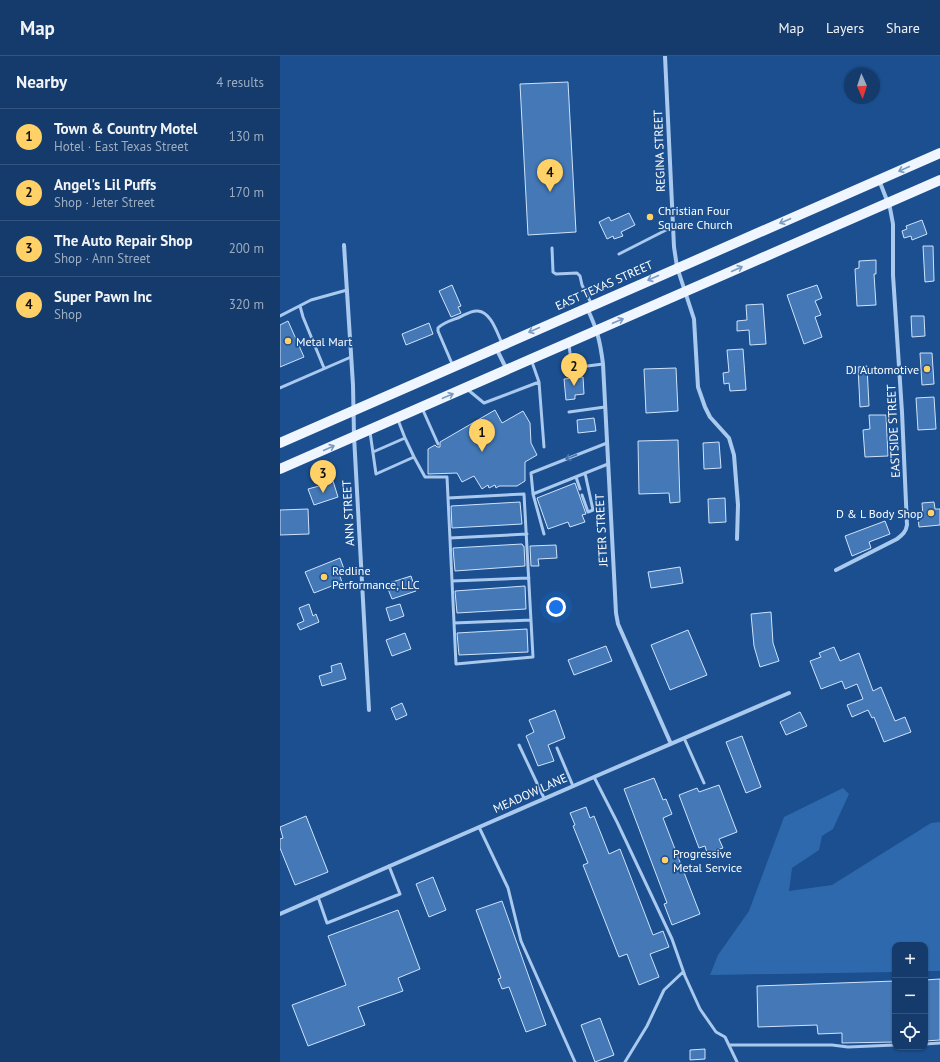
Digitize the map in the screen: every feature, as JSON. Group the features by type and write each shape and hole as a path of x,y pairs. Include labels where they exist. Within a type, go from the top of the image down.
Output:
{"main road":[{"name":"EAST TEXAS STREET","path":"280,443 677,267 940,153"},
{"path":"280,469 940,180"}],"street":[{"name":"REGINA STREET","path":"665,56 672,227 677,267 694,320 699,392 710,417 730,438 734,454 738,505 737,539"},
{"name":"EASTSIDE STREET","path":"836,570 896,539 906,530 907,525 902,412 893,275 892,224 888,203 879,180"},
{"name":"ANN STREET","path":"344,245 369,710"},
{"name":"JETER STREET","path":"590,306 601,345 616,613 618,624 671,744"},
{"path":"499,346 507,370"},
{"name":"MEADOW LANE","path":"280,914 789,692"}],"lane":[{"path":"619,254 672,227"},
{"path":"552,248 554,272 556,274 577,273 580,276 590,306"},
{"path":"280,316 311,300 347,290"},
{"path":"300,306 324,368"},
{"path":"452,366 438,331 438,328 442,324 472,312 483,312 492,323 499,346"},
{"path":"569,343 572,368 602,364"},
{"path":"280,388 351,357"},
{"path":"531,360 539,382 544,447"},
{"path":"466,388 484,403 539,382"},
{"path":"422,407 438,444"},
{"path":"569,412 605,407"},
{"path":"397,418 414,458 425,477 447,475 448,498 456,664 533,657 524,494 448,498"},
{"path":"369,430 376,474 414,458"},
{"path":"373,452 405,438"},
{"path":"544,534 533,494 531,473 607,443"},
{"path":"533,494 608,464"},
{"path":"582,494 588,512 593,510 585,473"},
{"path":"576,477 580,489"},
{"path":"450,538 526,534"},
{"path":"452,581 529,578"},
{"path":"454,623 531,620"},
{"path":"684,738 704,783"},
{"path":"519,745 544,798"},
{"path":"557,748 573,786"},
{"path":"594,776 672,939 683,972 700,1009 716,1032 725,1037 737,1062"},
{"path":"479,827 508,888 521,941 575,1062"},
{"path":"318,897 327,923 400,894 389,866"},
{"path":"625,1062 647,1026 664,990 683,972"},
{"path":"928,1044 940,1043"},
{"path":"729,1045 832,1045 848,1047 892,1045"}],"shaded area":[{"path":"843,788 849,794 833,829 822,836 819,850 792,868 789,891 832,885 931,823 940,822 940,971 928,971 928,942 892,942 892,972 710,975 718,955 749,911 784,817"}],"building":[{"path":"568,82 576,232 528,235 520,84"},
{"path":"629,213 635,225 621,232 623,236 614,239 613,236 607,239 599,222 609,217 611,221"},
{"path":"922,220 927,234 912,240 911,236 904,238 902,231 907,229 906,226"},
{"path":"923,246 933,246 934,281 925,282"},
{"path":"876,260 876,274 874,274 876,305 857,306 855,269 859,268 859,261"},
{"path":"452,285 461,306 458,307 461,313 451,317 439,291"},
{"path":"817,285 822,298 815,301 821,315 815,317 822,337 804,344 787,295"},
{"path":"763,304 766,344 750,345 749,330 737,331 737,321 747,320 746,305"},
{"path":"911,316 924,316 925,336 912,337"},
{"name":"Metal Mart","path":"288,321 304,357 280,367 280,325"},
{"path":"429,323 433,334 406,345 402,334"},
{"path":"743,349 746,390 730,391 729,383 724,384 723,373 729,372 727,350"},
{"name":"DJ Automotive","path":"920,353 932,353 934,384 922,385"},
{"path":"867,366 869,406 860,407 858,367"},
{"path":"676,368 678,411 646,413 644,369"},
{"path":"583,377 584,394 575,395 575,399 566,400 564,379"},
{"path":"934,397 936,429 918,430 916,398"},
{"path":"495,410 502,423 523,411 530,423 531,443 537,455 525,462 525,481 517,486 499,486 496,488 495,485 489,488 488,485 482,489 474,476 462,482 457,473 428,474 428,449 435,445 440,447 440,442"},
{"path":"869,415 886,415 888,456 865,457 863,430 870,429"},
{"path":"594,418 596,431 578,433 577,420"},
{"path":"678,440 680,502 670,503 669,493 639,494 638,441"},
{"path":"719,442 721,468 704,469 703,443"},
{"path":"323,471 326,483 333,481 338,497 314,505 308,489 319,486 316,473"},
{"path":"575,483 586,514 582,515 585,522 570,527 568,522 548,529 537,498"},
{"path":"725,498 726,522 709,523 708,499"},
{"path":"520,502 522,524 452,528 451,506"},
{"name":"D & L Body Shop","path":"934,502 935,509 940,509 940,525 919,527 918,517 923,516 922,503"},
{"path":"308,509 309,534 280,535 280,510"},
{"path":"885,521 890,534 869,542 871,548 852,556 845,536"},
{"path":"522,544 524,546 525,566 455,571 453,548"},
{"path":"556,545 557,558 538,559 539,566 531,566 530,546"},
{"name":"Redline Performance, LLC","path":"340,558 344,569 338,571 342,582 314,593 305,572"},
{"path":"680,567 683,583 651,588 648,572"},
{"path":"411,576 416,591 392,599 386,584"},
{"path":"525,586 526,609 457,613 455,591"},
{"path":"309,604 313,616 316,614 319,622 300,630 297,624 304,621 299,608"},
{"path":"400,604 404,616 390,621 386,608"},
{"path":"771,612 773,643 779,661 760,667 754,646 751,614"},
{"path":"527,629 528,652 459,655 457,633"},
{"path":"688,630 707,675 670,690 651,645"},
{"path":"405,633 411,649 392,656 386,640"},
{"path":"606,646 612,661 574,675 568,660"},
{"path":"834,647 840,661 859,653 873,691 881,687 895,721 905,717 911,732 884,742 874,717 872,718 868,710 852,717 847,705 863,699 857,684 845,689 842,681 821,689 810,661 821,657 819,653"},
{"path":"341,663 346,679 322,686 319,676 332,672 331,666"},
{"path":"402,703 407,715 396,720 391,708"},
{"path":"555,710 565,738 548,745 554,761 538,766 526,736 534,732 529,720"},
{"path":"800,712 807,726 786,735 780,722"},
{"path":"742,736 761,787 746,793 726,742"},
{"name":"Progressive Metal Service","path":"654,778 663,800 666,799 672,814 663,818 700,914 672,925 664,904 667,903 624,789"},
{"path":"719,785 737,832 719,839 723,848 707,853 705,846 699,848 679,795 697,788 699,792"},
{"path":"586,807 590,818 594,816 609,854 620,849 653,935 663,931 669,947 650,954 659,977 639,985 627,954 619,957 583,865 588,863 573,826 575,825 570,813"},
{"path":"306,816 328,872 295,885 280,848 280,839 283,838 280,827"},
{"path":"433,877 446,910 429,917 416,884"},
{"path":"502,901 546,1025 526,1032 509,987 502,989 498,979 501,978 476,910"},
{"path":"398,910 420,969 398,978 403,991 358,1007 365,1025 308,1046 292,1005 346,985 328,936"},
{"path":"940,979 940,1040 928,1041 928,980"},
{"path":"892,981 892,1042 842,1043 842,1033 818,1034 817,1025 758,1027 757,986"},
{"path":"600,1018 614,1055 595,1062 581,1025"},
{"path":"705,1049 705,1059 690,1060 690,1050"}],"place":[{"name":"Super Pawn Inc","path":"550,192"},
{"name":"Christian Four Square Church","path":"650,217"},
{"name":"Metal Mart","path":"288,341"},
{"name":"DJ Automotive","path":"927,369"},
{"name":"Angel's Lil Puffs","path":"574,386"},
{"name":"Town & Country Motel","path":"482,452"},
{"name":"The Auto Repair Shop","path":"323,493"},
{"name":"D & L Body Shop","path":"931,513"},
{"name":"Redline Performance, LLC","path":"324,577"},
{"name":"Progressive Metal Service","path":"665,860"}]}
